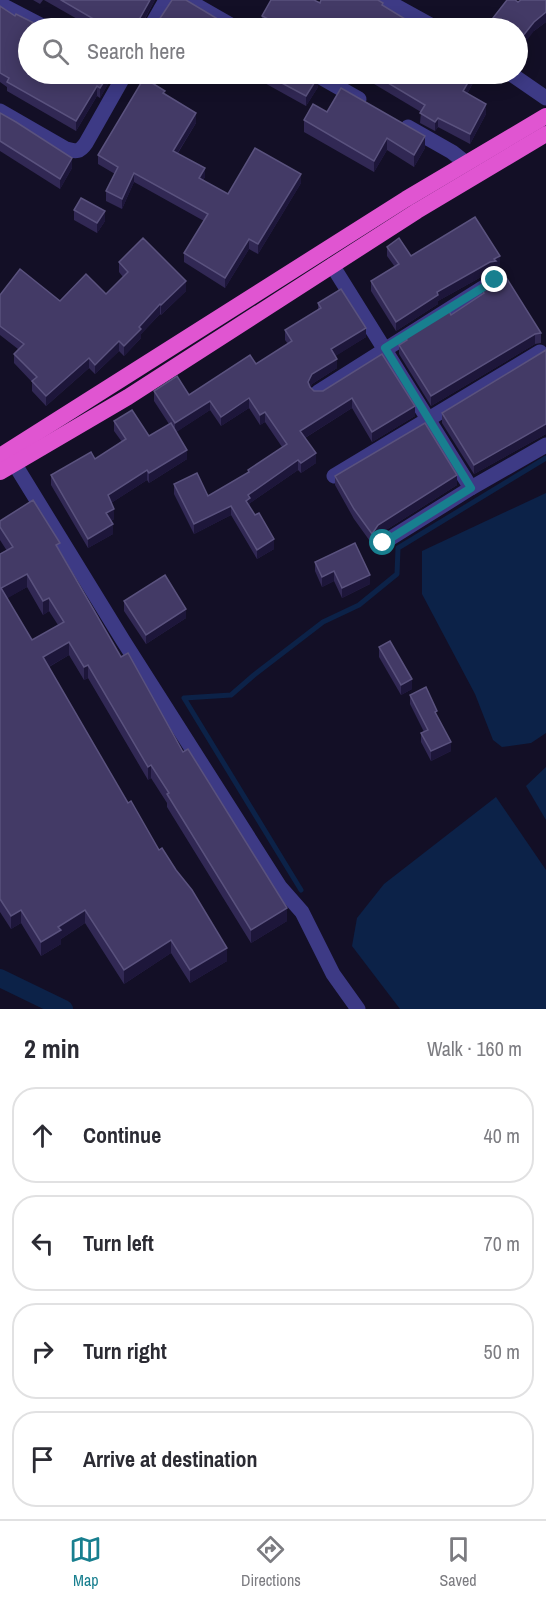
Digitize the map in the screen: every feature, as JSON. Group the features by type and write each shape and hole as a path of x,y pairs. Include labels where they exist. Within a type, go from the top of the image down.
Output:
{"highway":[{"path":"5,464 466,163 546,116"},
{"path":"5,464 128,397 417,211 546,134"}],"street":[{"path":"156,18 166,0"},
{"path":"187,0 218,18"},
{"path":"385,0 418,18"},
{"path":"0,4 27,18"},
{"path":"0,111 66,149 76,152 86,143 119,84"},
{"path":"333,84 373,107"},
{"path":"526,84 546,98"},
{"path":"393,118 452,152 466,163"},
{"path":"332,265 471,488"},
{"path":"318,392 495,280"},
{"path":"334,476 540,352"},
{"path":"383,543 471,488 546,446"},
{"path":"5,464 124,642 280,886 302,912 333,974 358,1009"}],"water":[{"path":"546,493 546,733 531,743 502,747 493,740 475,694 422,594 422,551"},
{"path":"546,767 546,820 526,786"},
{"path":"496,797 546,870 546,1009 400,1009 352,946 357,918 384,884"}],"building":[{"path":"61,0 150,0 140,18 92,18"},
{"path":"172,0 186,0 216,18 160,18"},
{"path":"271,0 314,0 320,3 321,0 378,0 403,18 266,18 262,16"},
{"path":"507,0 518,2 546,0 546,12 528,30 528,18 493,18"},
{"path":"0,6 15,16 16,14 24,18 18,18 18,84 103,84 100,88 97,86 76,121 7,82 9,78 0,73"},
{"path":"140,84 154,84 165,91 163,93 196,113 173,151 205,168 199,178 228,194 255,148 301,174 258,244 249,239 225,278 184,253 208,214 134,173 122,199 106,191 118,167 98,155"},
{"path":"284,84 314,84 306,96"},
{"path":"390,84 467,84 463,91 486,104 470,134 438,118 435,122 420,113 425,105"},
{"path":"341,88 425,136 414,155 387,138 374,161 304,120 313,104 327,112"},
{"path":"0,113 72,158 60,179 0,141"},
{"path":"81,198 105,211 97,223 74,210"},
{"path":"475,217 500,256 494,259 496,261 490,262 437,292 438,295 396,322 371,281 399,264 387,247 399,238 411,256"},
{"path":"143,238 186,281 160,304 139,327 141,329 124,346 119,341 95,365 89,358 46,396 32,381 37,377 14,354 24,344 0,326 0,295 20,269 60,301 86,274 106,294 128,272 119,262"},
{"path":"504,274 541,333 535,334 431,396 399,345 407,340 406,338 449,311 451,315 484,293 482,290"},
{"path":"341,289 366,328 331,349 337,359 312,374 308,382 310,387 314,391 323,391 382,354 415,406 372,432 352,398 300,431 316,453 301,463 298,460 248,495 250,498 246,501 255,515 259,513 274,539 257,550 231,506 194,524 174,484 197,473 208,496 249,472 248,470 287,444 265,412 260,415 249,398 221,417 210,401 175,423 154,391 177,376 189,395 250,355 256,364 292,341 285,330 321,308 318,303"},
{"path":"546,350 546,424 474,465 442,413"},
{"path":"132,410 149,436 171,423 187,450 149,473 147,470 108,495 114,509 106,513 113,524 88,539 51,475 91,452 95,459 126,439 114,421"},
{"path":"425,423 457,475 378,525 372,534 335,476"},
{"path":"33,500 60,543 56,545 121,657 128,653 183,752 188,749 287,908 251,930 167,794 169,793 151,765 148,767 88,665 84,667 69,642 43,657 128,803 131,801 159,850 162,848 192,890 227,948 190,970 171,940 124,970 85,910 58,927 61,930 41,942 21,910 11,916 0,899 0,554 13,547 0,527 0,521","holes":["27,574 43,601 49,598 64,622 32,640 1,588"]},
{"path":"355,543 370,575 342,588 334,571 322,577 315,562"},
{"path":"165,575 186,609 146,635 124,601"},
{"path":"390,641 412,679 401,685 379,647"},
{"path":"426,687 437,711 435,712 451,742 431,751 421,733 428,730 410,695"}],"waterway":[{"path":"301,890 184,698 231,695 323,622 359,605 397,574 398,548 546,458"},
{"path":"0,978 64,1009"}],"route":[{"path":"383,543 471,488 385,348 495,280"}]}
